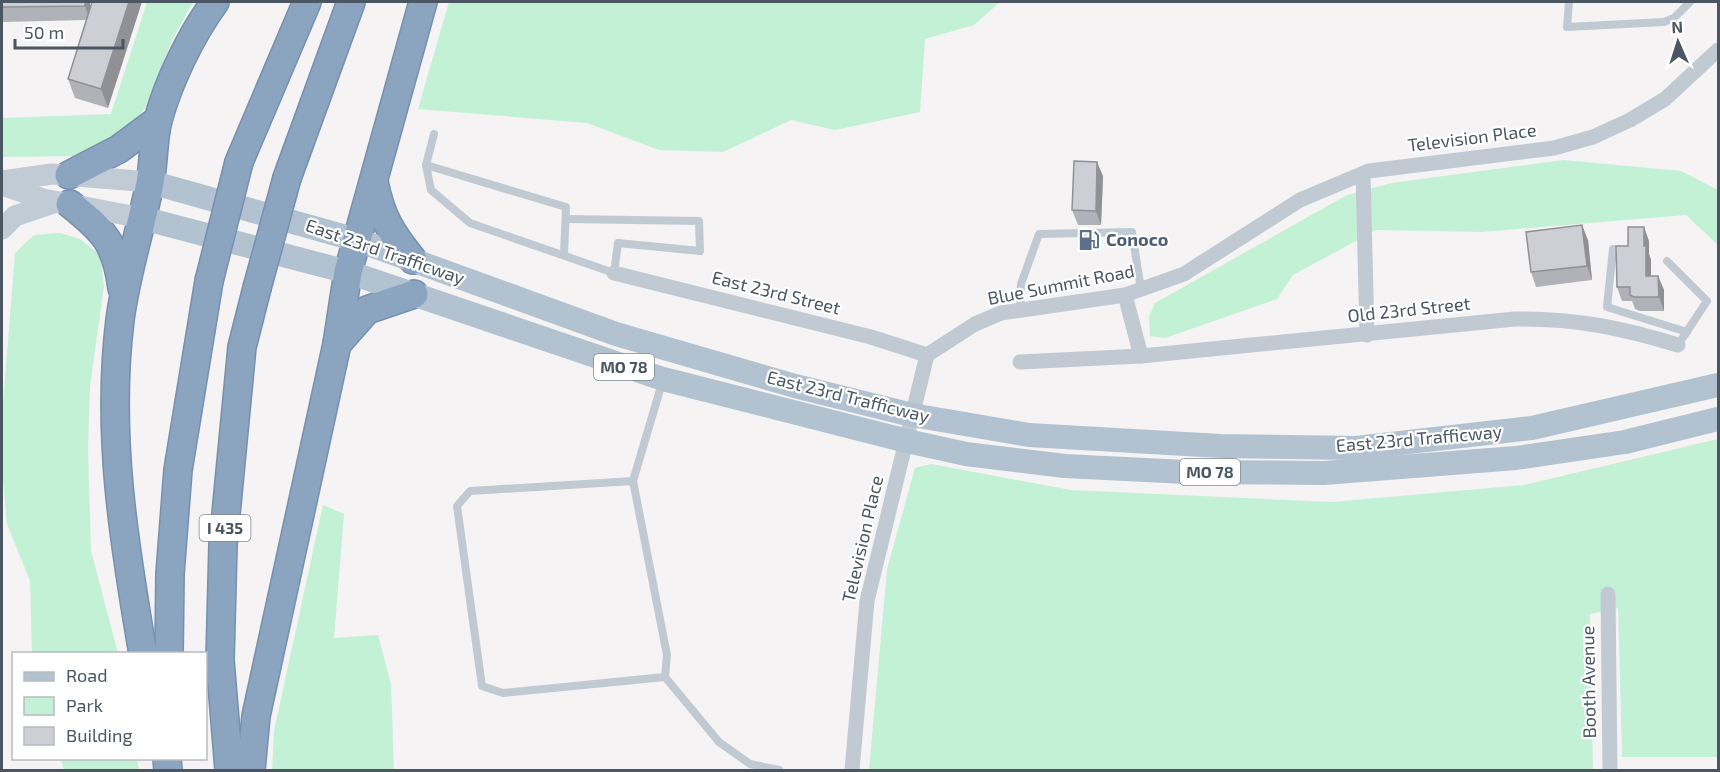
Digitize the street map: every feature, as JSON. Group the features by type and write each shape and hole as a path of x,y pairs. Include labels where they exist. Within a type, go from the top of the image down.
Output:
{"highway":[{"path":"143,652 122,526 116,447 115,395 123,299 150,182 158,120 202,20 214,2"},
{"name":"I 435","path":"169,652 170,574 178,470 209,281 239,162 307,2"},
{"name":"I 435","path":"229,771 220,660 223,544 242,347 287,178 351,2"},
{"path":"251,771 256,717 337,344 348,273 423,2"},
{"path":"69,175 119,149 158,120"},
{"path":"373,178 379,207 389,231 412,260"},
{"path":"63,203 101,229 109,241 118,261 123,299"},
{"path":"337,344 367,310 414,294"}],"main road":[{"name":"East 23rd Trafficway","path":"2,183 52,174 150,182 357,240 616,334 795,386 912,415 1029,435 1220,446 1356,448 1532,428 1719,385"},
{"name":"East 23rd Trafficway","path":"2,183 63,203 142,218 348,273 663,379 966,454 1065,466 1186,472 1324,473 1516,458 1625,442 1719,419"},
{"path":"2,229 15,216 63,203"}],"street":[{"name":"Television Place","path":"1363,174 1554,147 1593,136 1630,120 1665,99 1719,50"},
{"name":"Blue Summit Road","path":"927,355 975,324 1001,313 1125,295 1184,274 1300,201 1363,174"},
{"path":"1363,174 1367,334"},
{"name":"East 23rd Street","path":"614,273 871,337 927,355"},
{"path":"1020,362 1141,356 1125,295"},
{"name":"Old 23rd Street","path":"1141,356 1482,322 1545,319 1606,325 1682,339"},
{"name":"Television Place","path":"852,771 867,601 927,355"},
{"name":"Booth Avenue","path":"1608,594 1610,771"}],"lane":[{"path":"1569,2 1567,27 1664,22 1674,18 1690,2"},
{"path":"434,134 426,165 431,190 470,223 614,273 618,243 700,251 699,221 566,219"},
{"path":"426,165 566,207 564,255"},
{"path":"1020,310 1021,284 1039,234 1132,232 1141,290"},
{"path":"1613,249 1607,307 1682,339 1707,301 1667,261"},
{"path":"663,379 633,481 667,655 664,677 719,742 750,764 779,771"},
{"path":"633,481 470,491 457,506 482,686 503,693 664,677"}],"green space":[{"path":"147,2 193,2 172,40 146,107 127,133 88,156 2,157 2,118 111,114"},
{"path":"449,2 1000,2 974,25 925,39 920,112 835,130 791,120 723,152 659,150 587,123 418,109"},
{"path":"1563,160 1681,171 1718,190 1718,245 1686,215 1482,232 1376,230 1293,275 1277,299 1165,338 1150,336 1149,317 1155,303 1347,195 1391,183"},
{"path":"60,233 80,239 100,255 104,286 90,386 88,449 91,551 118,652 32,652 30,581 7,524 2,469 2,416 15,253 34,235"},
{"path":"1718,439 1718,757 1622,757 1618,608 1590,614 1593,770 869,770 887,569 915,468 931,464 1071,490 1332,502 1524,485"},
{"path":"323,505 344,514 334,638 378,635 391,684 394,770 272,770 274,731"},
{"path":"61,760 137,760 139,770 64,770"}],"building":[{"path":"2,2 85,2 85,6 2,7"},
{"path":"92,2 129,2 101,89 68,79"},
{"path":"1074,161 1097,162 1096,211 1072,210"},
{"path":"1582,225 1587,266 1531,272 1526,232"},
{"path":"1628,227 1644,227 1646,276 1658,276 1659,297 1634,297 1630,295 1630,287 1617,287 1616,246 1628,246"}],"place":[{"name":"Conoco","path":"1089,240"}]}
